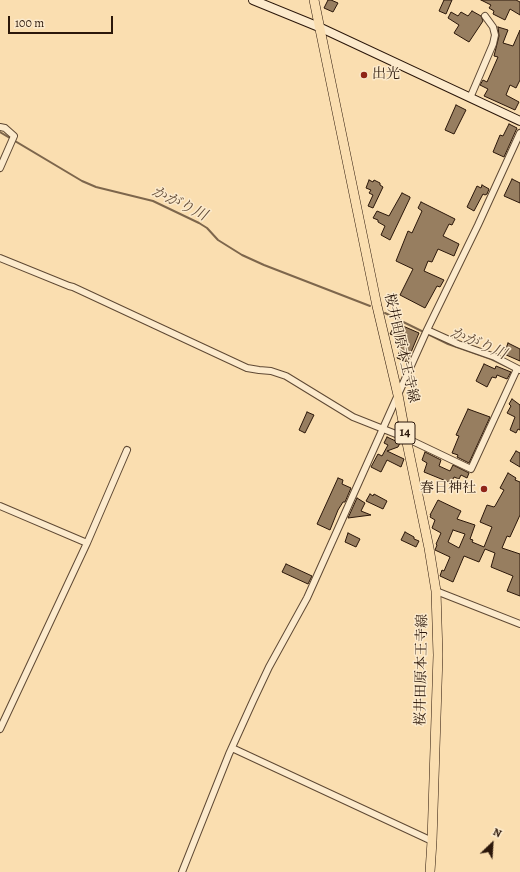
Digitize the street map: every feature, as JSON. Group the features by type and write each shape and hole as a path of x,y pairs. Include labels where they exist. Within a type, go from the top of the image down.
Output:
{"main road":[{"name":"桜井田原本王寺線","path":"314,0 377,306 398,395 429,548 436,591 438,655 430,872"}],"street":[{"path":"253,0 319,27 520,121"},
{"path":"470,98 493,44 493,27 485,16"},
{"path":"0,127 5,128 14,136 0,168"},
{"path":"182,872 232,748 269,667 307,598 382,428 520,133"},
{"path":"0,258 73,287 247,368 271,371 286,376 353,417 406,438 471,469 519,369 495,357 458,344 427,330"},
{"path":"0,729 87,543 127,450"},
{"path":"0,506 87,543"},
{"path":"436,591 520,624"},
{"path":"232,748 432,841"}],"building":[{"path":"328,0 338,3 333,12 324,8"},
{"path":"444,0 452,0 446,14 439,11"},
{"path":"481,0 516,0 520,2 520,15 510,9 505,20 493,14 494,11 489,8 491,5"},
{"path":"472,11 481,16 483,21 469,42 454,33 459,25 448,18 451,12 458,16 461,12 468,16"},
{"path":"498,27 508,30 503,43 513,46 520,30 520,80 516,88 510,85 506,95 519,102 515,110 484,96 488,89 480,85 483,80 487,82 498,57 494,56 499,36"},
{"path":"456,105 466,110 454,134 445,130"},
{"path":"509,124 517,128 504,157 493,152 500,135 503,136"},
{"path":"512,179 520,183 520,203 504,196"},
{"path":"369,180 373,182 374,180 380,183 383,187 373,208 368,206 373,195 369,193 371,190 366,188"},
{"path":"482,185 489,189 487,194 483,194 474,211 467,207 477,186 481,188"},
{"path":"402,193 410,198 390,240 381,235 385,226 373,218 377,211 389,216"},
{"path":"421,202 455,219 452,225 449,224 443,236 459,244 454,256 438,249 432,262 428,261 424,271 444,280 440,287 437,286 425,308 400,295 413,269 396,261 408,231 412,233 422,211 418,208"},
{"path":"396,323 419,333 407,362 397,358 404,340 390,334"},
{"path":"508,343 520,349 520,361 504,354"},
{"path":"484,364 495,369 496,366 511,372 507,379 497,375 496,378 492,377 487,387 476,381"},
{"path":"512,399 520,405 520,430 518,429 516,433 510,430 515,417 507,413 511,406 509,404"},
{"path":"468,409 490,417 469,463 457,457 458,455 452,453 459,436 456,435"},
{"path":"307,412 314,415 305,433 299,430"},
{"path":"387,437 400,443 398,447 387,451 404,459 401,467 387,460 381,472 371,467 378,454 382,456 388,445 384,443"},
{"path":"516,451 520,453 520,467 510,461"},
{"path":"425,452 441,460 439,466 450,471 453,465 469,473 467,478 461,475 459,479 454,477 451,483 424,472 427,463 422,460"},
{"path":"508,473 516,478 515,480 520,482 520,515 510,537 507,536 502,548 520,554 520,596 507,591 513,576 491,567 495,553 485,549 479,562 464,556 453,582 440,576 442,570 444,571 450,557 435,550 441,533 432,528 435,520 430,517 430,515 438,500 461,511 457,519 475,525 470,539 473,540 472,542 484,547 492,527 480,522 487,505 495,506 504,490 500,488","holes":["453,530 465,534 459,548 448,542"]},
{"path":"338,478 343,480 342,484 351,488 345,502 343,502 338,510 330,530 317,524"},
{"path":"370,494 373,496 374,494 387,501 383,509 366,501"},
{"path":"357,498 365,503 361,511 371,515 348,518"},
{"path":"405,532 419,541 416,547 401,540"},
{"path":"348,533 360,539 356,547 345,542"},
{"path":"286,564 312,576 308,584 282,572"}],"waterway":[{"name":"かがり川","path":"0,132 82,181 96,187 153,201 199,223 207,228 218,240 242,255 370,306"},
{"name":"かがり川","path":"385,313 448,344 491,359 520,373"}],"place":[{"name":"出光","path":"364,75"},
{"name":"春日神社","path":"484,489"}]}
